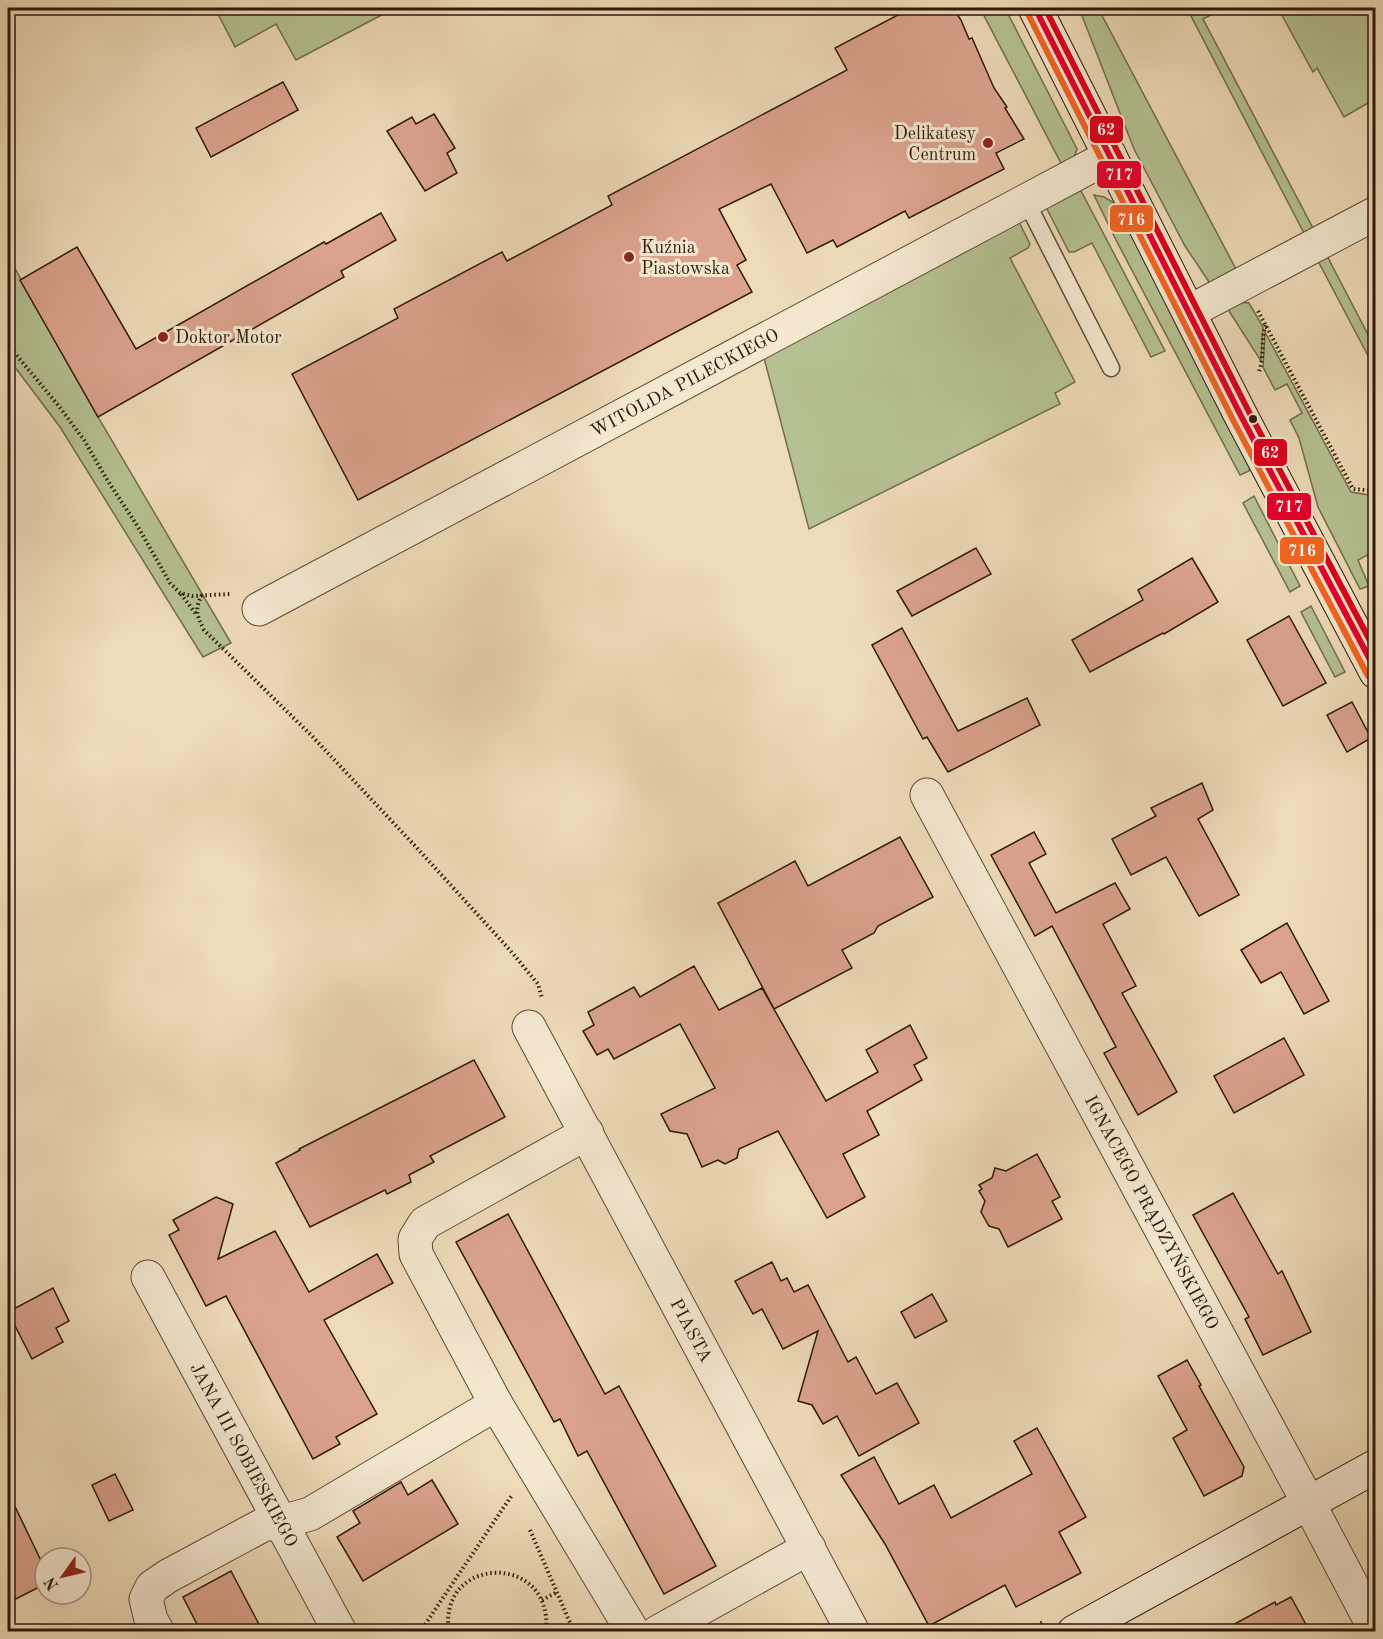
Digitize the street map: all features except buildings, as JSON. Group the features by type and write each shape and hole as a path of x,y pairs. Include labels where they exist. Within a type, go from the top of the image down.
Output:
{"street":[{"path":"1035,8 1271,473 1376,672"},
{"name":"WITOLDA PILECKIEGO","path":"246,602 1110,156"},
{"path":"1189,312 1376,213"},
{"name":"IGNACEGO PRĄDZYŃSKIEGO","path":"927,795 1376,1631"},
{"name":"PIASTA","path":"529,1027 853,1632"},
{"path":"587,1133 425,1223 415,1239 416,1254 496,1404 633,1632"},
{"name":"JANA III SOBIESKIEGO","path":"148,1277 340,1632"},
{"path":"158,1632 146,1599 152,1587 168,1576 263,1525 310,1514 496,1404"},
{"path":"1074,1632 1308,1502 1376,1467"},
{"path":"658,1632 809,1548"}],"lane":[{"path":"1026,201 1111,368"}],"path":[{"path":"1243,282 1353,489 1376,491"},
{"path":"1259,370 1262,364 1263,332 1266,325"},
{"path":"8,345 84,440 170,583 197,615 204,630 311,735 509,949 538,984 543,999 529,1027"},
{"path":"180,593 246,602"},
{"path":"197,615 196,606 202,596"},
{"path":"420,1632 512,1495 517,1503"},
{"path":"526,1521 574,1632"},
{"path":"449,1632 449,1613 455,1596 471,1580 487,1572 509,1573 529,1583 542,1600 546,1612 546,1632"},
{"path":"452,1583 460,1589"},
{"path":"542,1600 556,1592"}],"green space":[{"path":"215,8 233,8 238,15 281,8 393,9 296,60 276,24 235,47"},
{"path":"980,8 1005,8 1077,149 1074,157 1063,167"},
{"path":"1079,8 1098,8 1237,271 1211,285 1185,246 1134,149"},
{"path":"1206,8 1224,8 1203,19 1314,230 1305,235 1191,16"},
{"path":"1278,8 1375,8 1375,99 1344,117 1317,68 1313,72"},
{"path":"1079,187 1165,351 1151,357 1092,243 1074,252 1069,252 1047,209 1049,204"},
{"path":"1094,195 1104,197 1116,204 1250,466 1249,471 1240,475"},
{"path":"1018,220 1030,244 1028,248 1010,258 1075,382 1055,393 1060,404 809,529 764,358"},
{"path":"1326,254 1375,348 1375,369 1317,259"},
{"path":"8,256 98,417 231,643 203,657 60,427 8,358"},
{"path":"1237,302 1249,303 1263,327 1261,361 1227,308"},
{"path":"1265,332 1351,492 1375,496 1375,551 1358,560 1369,586 1360,589 1318,507 1299,438 1290,420 1302,413 1287,384 1275,390 1263,367"},
{"path":"1254,496 1300,586 1290,592 1243,503"},
{"path":"1311,606 1345,672 1335,677 1301,612"}],"transit line":[{"name":"717","path":"1035,8 1240,414 1376,671"},
{"name":"62","path":"1045,8 1248,410 1376,652"},
{"name":"716","path":"1027,12 1232,418 1368,676"}],"place":[{"name":"Delikatesy Centrum","path":"988,143"},
{"name":"Kuźnia Piastowska","path":"629,257"},
{"name":"Doktor Motor","path":"163,337"}]}
